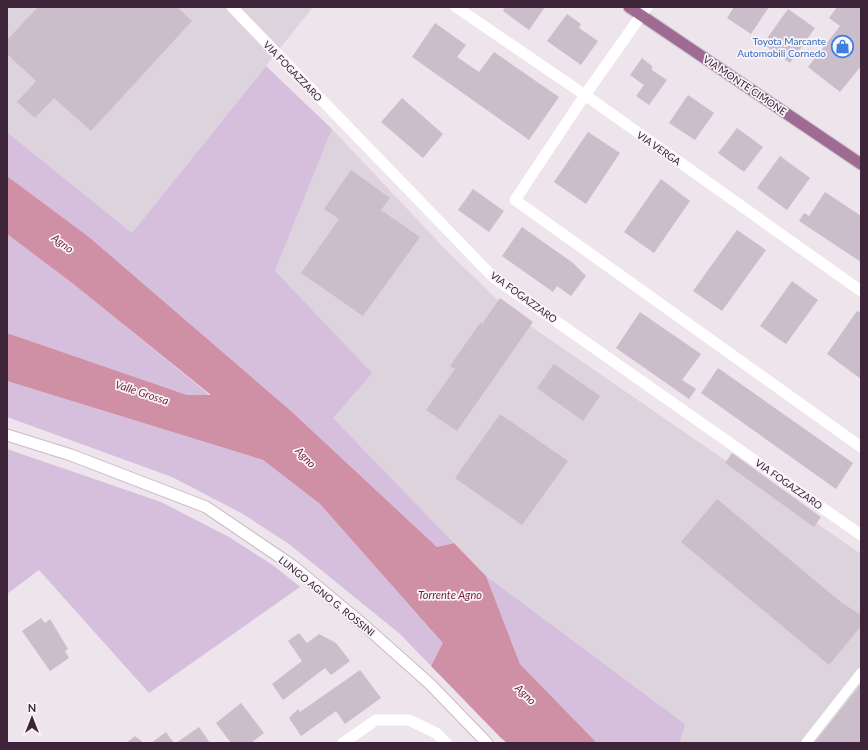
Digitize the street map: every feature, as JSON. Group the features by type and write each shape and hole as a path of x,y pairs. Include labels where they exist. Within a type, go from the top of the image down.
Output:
{"main road":[{"name":"VIA MONTE CIMONE","path":"629,7 644,11 861,164"}],"street":[{"name":"VIA FOGAZZARO","path":"232,7 493,277 861,535"},
{"name":"VIA VERGA","path":"456,7 585,95 861,291"},
{"path":"644,11 514,200 861,447"},
{"name":"LUNGO AGNO G. ROSSINI","path":"7,435 71,455 206,507 299,571 366,627 430,684 487,743"},
{"path":"343,743 376,720 409,720 436,733 446,743"}],"lane":[{"path":"806,743 861,674"}],"shaded area":[{"path":"7,7 313,7 132,233 7,132"},
{"path":"266,66 332,129 275,271 372,373 333,418 454,543 437,547 291,411 89,237 7,176 7,132 132,233"},
{"path":"332,129 446,250 510,312 861,554 861,743 680,743 685,724 486,576 333,418 275,271"},
{"path":"7,234 72,283 211,396 187,395 7,333"},
{"path":"7,381 263,460 320,504 444,643 431,666 400,634 289,544 243,514 172,477 7,417"},
{"path":"7,449 161,502 229,537 274,566 300,587 149,693 39,570 7,594"},
{"path":"486,576 685,724 680,743 597,743 520,664"}],"water":[{"name":"Torrente Agno","path":"7,176 89,237 291,411 437,547 454,543 486,576 520,664 597,743 507,743 501,738 431,666 443,643 320,504 263,460 7,381 7,333 187,395 211,395 72,283 7,234"}],"building":[{"path":"38,7 177,7 192,21 91,131 54,98 35,118 17,102 36,81 7,54 7,40"},
{"path":"505,7 545,7 529,30 503,11"},
{"path":"734,7 769,7 751,34 727,18"},
{"name":"Toyota Marcante Automobili Cornedo","path":"837,7 861,7 861,66 840,92 808,67 840,26 829,18"},
{"path":"788,9 815,28 790,63 763,44"},
{"path":"567,14 581,24 579,28 598,41 581,65 547,41"},
{"path":"435,23 466,45 457,57 479,72 494,52 559,97 529,140 412,57"},
{"path":"642,58 652,66 652,70 667,80 649,105 636,96 644,85 630,75"},
{"path":"688,95 714,113 695,140 669,123"},
{"path":"402,98 443,134 423,158 381,122"},
{"path":"737,128 763,147 744,172 718,153"},
{"path":"588,132 620,153 586,204 554,182"},
{"path":"780,156 810,178 787,210 757,188"},
{"path":"351,170 390,198 381,210 420,237 363,316 301,273 339,219 324,209"},
{"path":"661,179 690,201 654,253 624,232"},
{"path":"473,189 504,211 489,232 458,210"},
{"path":"825,192 861,216 861,262 799,221 804,213 809,216"},
{"path":"522,227 573,263 586,276 571,296 557,286 553,292 502,256"},
{"path":"737,230 766,250 722,311 693,291"},
{"path":"792,281 818,300 786,344 760,326"},
{"path":"500,298 533,322 457,431 426,410 455,369 450,366 480,323 482,324"},
{"path":"857,311 861,313 861,379 827,354"},
{"path":"640,312 701,354 682,380 696,389 689,399 616,348"},
{"path":"554,364 600,396 583,421 537,388"},
{"path":"718,368 853,463 836,489 701,393"},
{"path":"500,414 568,461 522,525 455,478"},
{"path":"732,453 821,517 814,527 725,463"},
{"path":"717,499 842,603 861,615 861,626 829,665 681,542"},
{"path":"41,618 45,623 50,619 68,649 65,651 69,658 50,671 22,631"},
{"path":"299,633 307,643 319,634 336,643 350,661 331,675 325,668 283,700 272,684 302,661 288,641"},
{"path":"360,670 381,698 345,724 336,711 301,736 289,718 298,709 300,712"},
{"path":"861,684 861,743 814,743 816,741"},
{"path":"241,703 264,733 251,743 231,743 216,723"},
{"path":"199,727 210,743 176,743"},
{"path":"166,732 174,743 151,743"},
{"path":"135,736 144,743 126,743"}],"place":[{"name":"Toyota Marcante Automobili Cornedo","path":"842,47"}],"water label":[{"name":"Agno","path":"63,243"},
{"name":"Valle Grossa","path":"142,392"},
{"name":"Agno","path":"306,457"},
{"name":"Agno","path":"526,694"}]}
